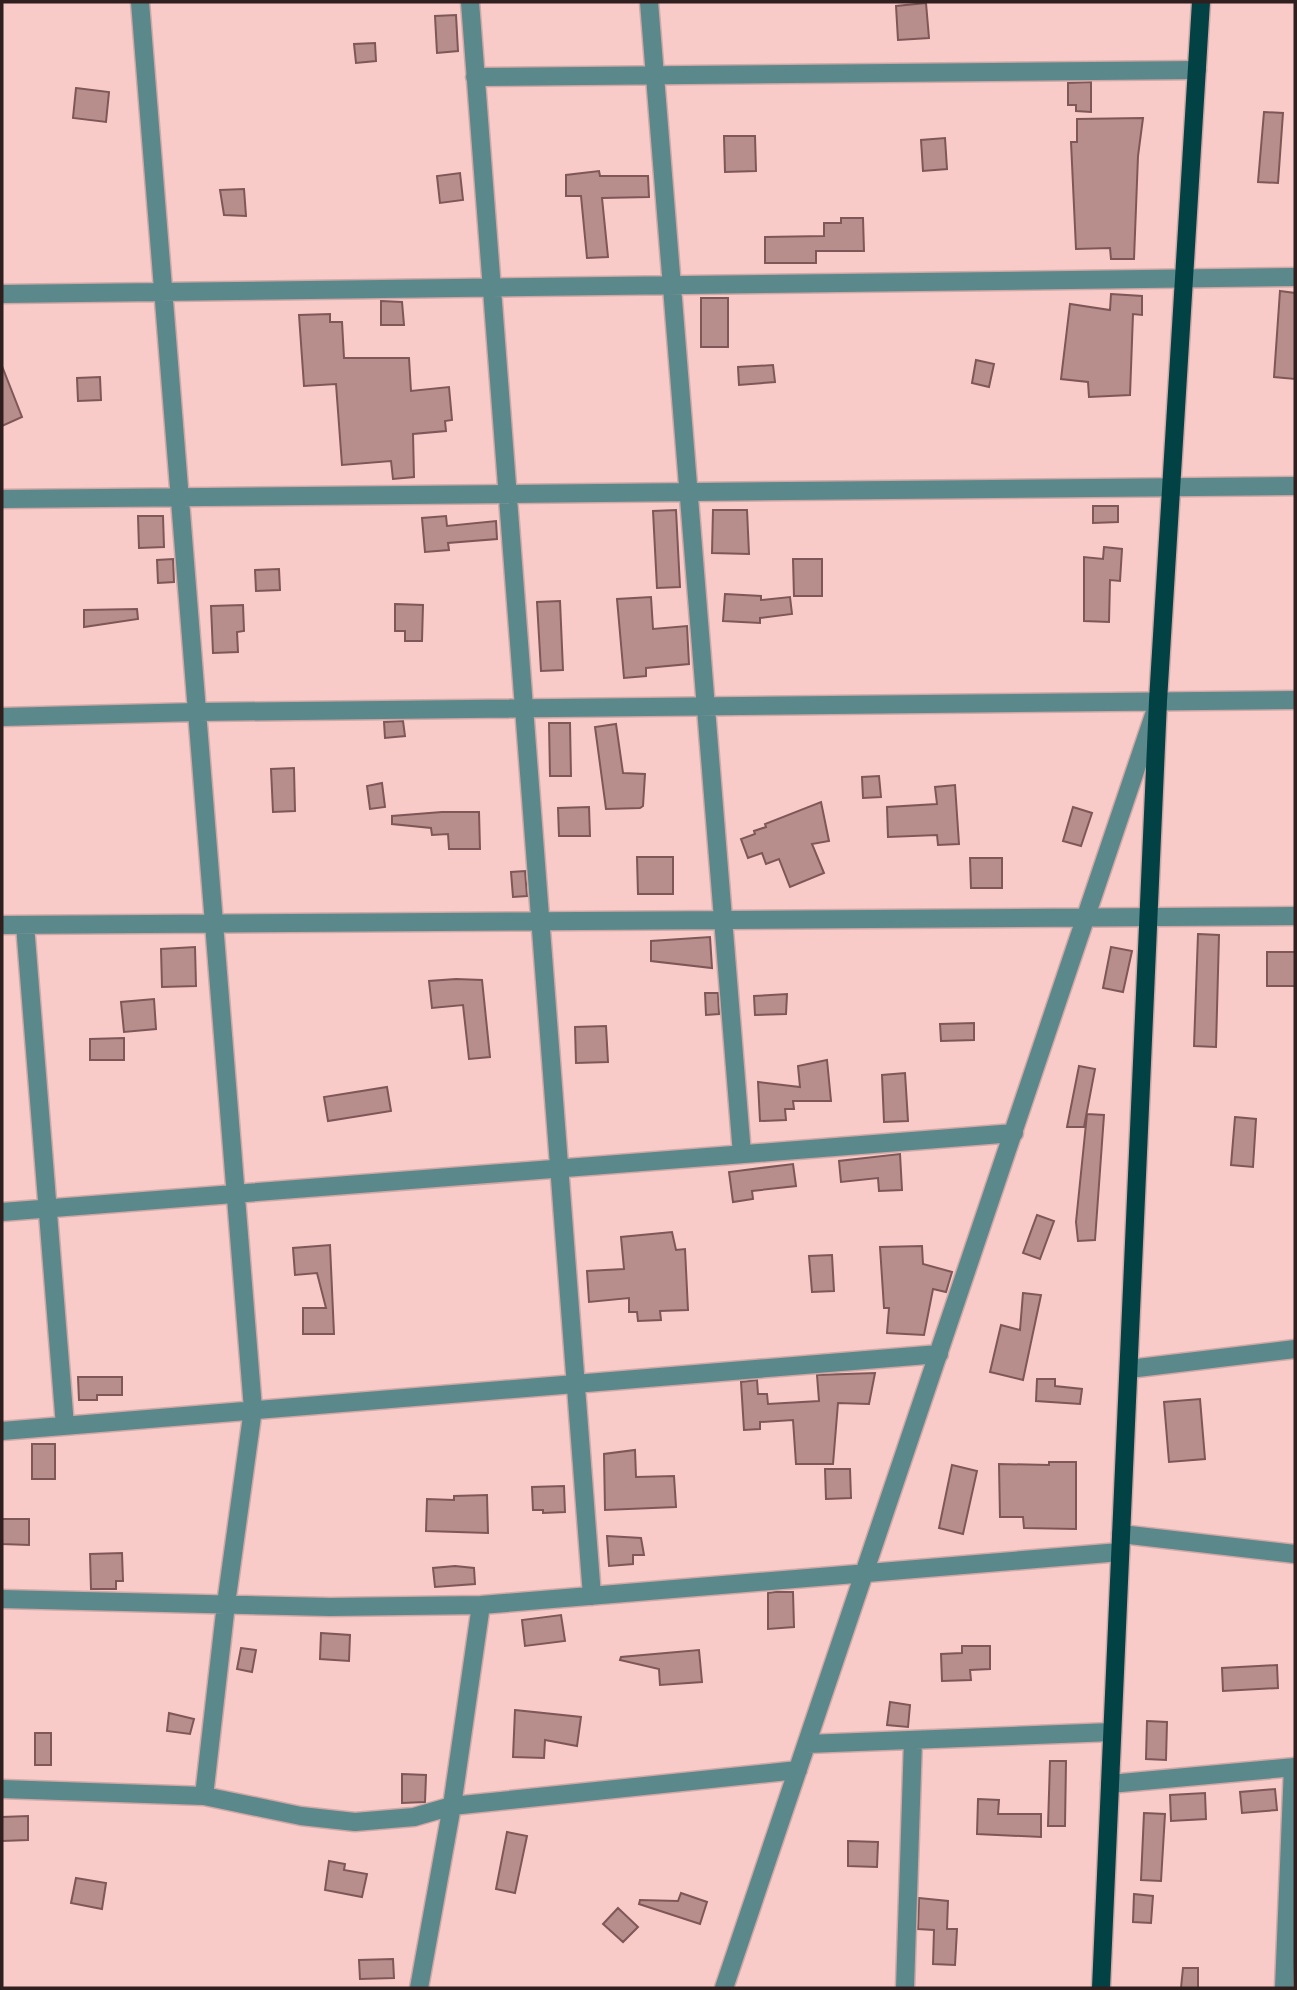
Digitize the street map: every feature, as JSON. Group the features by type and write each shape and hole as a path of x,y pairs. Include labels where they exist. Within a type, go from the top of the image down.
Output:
{"main road":[{"path":"1101,1988 1158,701 1201,2"}],"street":[{"path":"140,2 253,1409 226,1604 204,1796"},
{"path":"470,2 592,1596"},
{"path":"649,2 742,1154"},
{"path":"475,78 1197,69"},
{"path":"2,294 1295,277"},
{"path":"2,499 1295,486"},
{"path":"2,717 197,712 1295,700"},
{"path":"724,1988 1158,701"},
{"path":"2,925 1295,916"},
{"path":"25,925 65,1426"},
{"path":"2,1212 1014,1133"},
{"path":"1129,1369 1295,1349"},
{"path":"2,1431 939,1354"},
{"path":"2,1599 330,1607 481,1605 865,1573 1121,1543 1295,1554"},
{"path":"419,1988 452,1806 481,1605"},
{"path":"807,1744 1112,1732"},
{"path":"905,1988 913,1740"},
{"path":"1110,1784 1294,1767 1284,1988"},
{"path":"2,1789 204,1796 301,1816 355,1822 414,1817 452,1806 798,1770"}],"building":[{"path":"926,3 929,38 898,40 896,6"},
{"path":"456,15 458,51 437,53 435,16"},
{"path":"375,43 376,61 356,63 354,44"},
{"path":"1091,82 1091,112 1076,111 1076,105 1068,105 1068,83"},
{"path":"76,88 109,92 106,122 73,118"},
{"path":"1264,112 1283,113 1278,183 1258,182"},
{"path":"1143,118 1138,156 1134,259 1111,259 1110,248 1076,249 1071,142 1077,142 1077,119"},
{"path":"724,136 755,136 756,171 725,172"},
{"path":"945,138 947,169 923,171 921,140"},
{"path":"599,171 600,176 648,176 649,197 602,198 608,257 587,258 581,196 566,196 566,175"},
{"path":"460,173 463,200 440,203 437,176"},
{"path":"244,189 246,216 224,215 220,190"},
{"path":"841,218 863,218 864,251 816,251 816,263 765,263 765,237 824,236 824,223 841,223"},
{"path":"1280,291 1295,293 1295,379 1274,377"},
{"path":"1111,294 1142,296 1142,315 1133,314 1130,395 1089,397 1088,382 1061,379 1070,304 1110,310"},
{"path":"701,298 728,298 728,347 701,347"},
{"path":"381,301 402,302 404,325 381,325"},
{"path":"330,314 330,322 342,322 344,358 409,358 411,391 449,387 452,420 445,421 446,431 413,434 414,477 393,479 391,461 342,465 336,384 304,386 299,315"},
{"path":"976,360 994,364 989,387 972,383"},
{"path":"773,365 775,382 739,385 738,367"},
{"path":"2,366 22,417 2,426"},
{"path":"100,377 101,400 78,401 77,378"},
{"path":"1093,506 1118,506 1118,522 1093,523"},
{"path":"676,510 680,587 657,588 653,511"},
{"path":"713,510 747,510 749,554 712,553"},
{"path":"138,516 163,516 164,547 139,548"},
{"path":"446,516 447,526 496,521 497,539 448,543 449,550 425,552 422,518"},
{"path":"1104,547 1122,549 1120,581 1110,580 1109,622 1084,621 1084,557 1103,559"},
{"path":"173,559 174,582 158,583 157,560"},
{"path":"793,559 822,559 822,596 794,596"},
{"path":"279,569 280,590 256,591 255,570"},
{"path":"725,594 761,596 761,600 790,597 792,614 760,618 760,623 723,621"},
{"path":"651,597 653,629 687,626 689,664 646,668 646,676 624,678 617,599"},
{"path":"560,601 563,670 541,671 537,602"},
{"path":"395,604 423,605 422,641 405,641 405,631 395,631"},
{"path":"243,605 244,631 237,632 238,652 213,653 211,606"},
{"path":"137,609 138,619 84,627 84,610"},
{"path":"403,721 405,736 385,738 384,722"},
{"path":"549,723 570,723 571,776 550,776"},
{"path":"616,724 623,773 645,774 643,806 640,808 606,809 595,727"},
{"path":"294,768 295,811 273,812 271,769"},
{"path":"879,776 881,797 863,798 862,777"},
{"path":"382,783 385,807 370,809 367,786"},
{"path":"955,785 959,844 938,845 937,835 888,837 887,807 937,804 935,787"},
{"path":"821,802 829,841 812,844 824,873 790,887 779,859 766,864 762,853 748,858 741,839 755,834 754,831 766,827 765,824"},
{"path":"589,807 590,836 559,836 558,808"},
{"path":"1073,807 1092,813 1081,846 1063,841"},
{"path":"479,812 480,849 449,849 448,834 432,835 431,828 392,824 392,816"},
{"path":"637,857 673,857 673,894 638,894"},
{"path":"970,858 1002,858 1002,888 971,888"},
{"path":"525,871 527,896 513,897 511,872"},
{"path":"1198,934 1219,935 1216,1047 1194,1046"},
{"path":"710,937 712,968 651,961 651,941"},
{"path":"195,947 196,986 162,987 161,949"},
{"path":"1111,947 1132,951 1123,992 1103,988"},
{"path":"1267,952 1295,952 1295,986 1267,986"},
{"path":"482,980 490,1057 469,1059 463,1005 432,1008 429,981"},
{"path":"705,993 718,993 719,1014 706,1015"},
{"path":"787,994 786,1014 755,1015 754,996"},
{"path":"154,999 156,1029 124,1032 121,1002"},
{"path":"974,1023 974,1040 941,1041 940,1024"},
{"path":"606,1026 608,1062 576,1063 575,1027"},
{"path":"124,1038 124,1060 90,1060 90,1039"},
{"path":"827,1060 831,1101 793,1101 794,1109 785,1109 786,1120 760,1121 758,1082 800,1087 798,1066"},
{"path":"1079,1066 1095,1069 1084,1127 1067,1127"},
{"path":"905,1073 908,1121 884,1122 882,1075"},
{"path":"387,1087 391,1111 328,1121 324,1097"},
{"path":"1087,1114 1104,1115 1095,1240 1078,1241 1076,1222"},
{"path":"1235,1117 1256,1119 1253,1167 1231,1165"},
{"path":"900,1154 902,1190 879,1191 878,1178 841,1182 839,1161"},
{"path":"793,1164 796,1186 752,1191 753,1199 733,1202 729,1172"},
{"path":"1037,1215 1054,1221 1040,1259 1023,1253"},
{"path":"672,1232 676,1250 685,1249 688,1310 660,1311 661,1320 638,1321 637,1312 629,1312 629,1298 589,1302 587,1271 624,1269 621,1237"},
{"path":"330,1245 334,1334 303,1334 303,1308 326,1308 317,1273 295,1275 293,1248"},
{"path":"922,1246 923,1264 952,1272 946,1292 933,1289 924,1335 887,1333 889,1308 884,1308 880,1247"},
{"path":"832,1255 834,1291 812,1292 809,1256"},
{"path":"1023,1293 1041,1295 1023,1380 990,1372 1001,1325 1020,1330"},
{"path":"875,1373 869,1404 838,1403 833,1464 796,1464 793,1420 760,1422 760,1429 744,1430 741,1382 757,1380 758,1394 767,1394 768,1404 819,1401 817,1375"},
{"path":"78,1377 122,1377 122,1395 97,1395 97,1400 79,1400"},
{"path":"1037,1379 1055,1379 1055,1386 1082,1389 1080,1404 1036,1401"},
{"path":"1200,1399 1205,1459 1169,1462 1164,1402"},
{"path":"32,1444 55,1444 55,1479 32,1479"},
{"path":"635,1450 636,1477 674,1476 676,1507 605,1510 604,1454"},
{"path":"1049,1462 1076,1462 1076,1529 1024,1528 1023,1517 1000,1517 999,1464 1049,1465"},
{"path":"952,1465 977,1471 963,1534 939,1528"},
{"path":"825,1469 850,1469 851,1498 826,1499"},
{"path":"564,1486 565,1512 543,1513 543,1510 533,1510 532,1487"},
{"path":"487,1495 488,1533 426,1531 427,1499 454,1500 454,1496"},
{"path":"2,1519 29,1519 29,1545 2,1544"},
{"path":"607,1536 641,1538 644,1555 633,1555 633,1564 609,1566"},
{"path":"122,1553 123,1581 116,1581 116,1589 91,1589 90,1554"},
{"path":"433,1568 474,1568 475,1584 435,1587"},
{"path":"793,1592 794,1627 768,1629 768,1593"},
{"path":"561,1615 565,1641 525,1646 522,1620"},
{"path":"321,1633 350,1635 349,1661 320,1659"},
{"path":"962,1646 990,1646 990,1669 970,1670 971,1680 942,1681 941,1654 962,1653"},
{"path":"241,1648 256,1650 252,1672 237,1669"},
{"path":"699,1650 702,1682 660,1685 659,1669 620,1660 621,1657"},
{"path":"1277,1665 1278,1688 1223,1691 1222,1668"},
{"path":"890,1702 910,1705 908,1727 887,1725"},
{"path":"515,1710 581,1717 577,1746 545,1740 544,1758 513,1757"},
{"path":"169,1713 194,1719 190,1734 167,1731"},
{"path":"1147,1721 1167,1722 1166,1760 1146,1759"},
{"path":"35,1733 51,1733 51,1765 35,1765"},
{"path":"1050,1761 1066,1761 1065,1826 1048,1826"},
{"path":"402,1774 426,1775 425,1802 402,1803"},
{"path":"1275,1789 1277,1810 1242,1813 1240,1792"},
{"path":"1205,1793 1206,1819 1171,1821 1170,1795"},
{"path":"978,1799 999,1800 998,1814 1041,1814 1041,1837 977,1834"},
{"path":"1144,1813 1165,1814 1161,1881 1141,1880"},
{"path":"28,1816 28,1840 2,1841 2,1817"},
{"path":"507,1832 527,1836 515,1893 496,1889"},
{"path":"848,1841 878,1842 877,1867 848,1866"},
{"path":"329,1861 345,1864 344,1870 367,1874 362,1897 325,1890"},
{"path":"76,1878 106,1883 102,1909 71,1903"},
{"path":"681,1893 707,1902 700,1924 639,1904 640,1900 678,1901"},
{"path":"1134,1894 1153,1896 1151,1923 1133,1922"},
{"path":"919,1898 948,1901 947,1929 957,1929 955,1965 933,1964 934,1930 918,1929"},
{"path":"618,1908 638,1927 623,1942 603,1924"},
{"path":"393,1959 394,1978 360,1979 359,1960"},
{"path":"1183,1968 1198,1968 1198,1988 1181,1988"}]}
